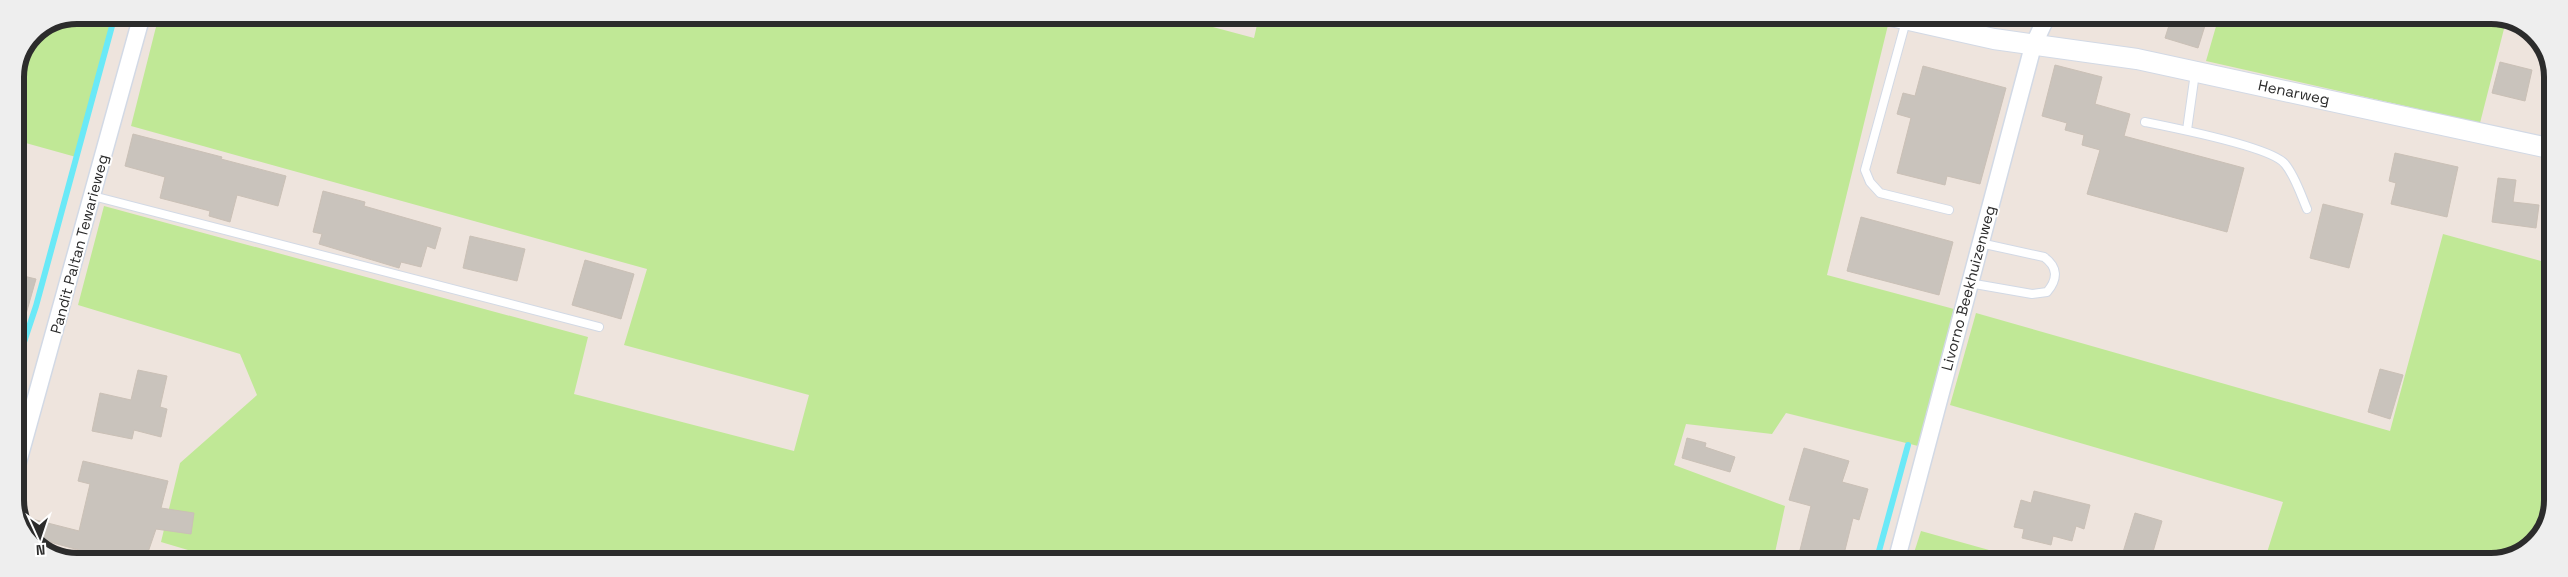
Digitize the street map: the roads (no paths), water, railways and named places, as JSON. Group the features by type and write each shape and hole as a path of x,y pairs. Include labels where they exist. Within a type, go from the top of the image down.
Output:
{"street":[{"name":"Pandit Paltan Tewarieweg","path":"24,444 140,24"},
{"name":"Henarweg","path":"1928,24 2033,46 2072,48 2195,71 2544,147"},
{"name":"Livorno Beekhuizenweg","path":"1898,553 2033,46 2043,24"}],"lane":[{"path":"1898,24 1865,170 1870,182 1880,193 1949,210"},
{"path":"2187,130 2195,71"},
{"path":"2145,122 2187,130 2270,154 2285,162 2307,209"},
{"path":"93,196 599,327"},
{"path":"1969,283 2032,294 2048,292 2054,285 2056,272 2053,264 2044,257 1980,242"}],"waterway":[{"path":"24,342 36,306 113,24"},
{"path":"1878,553 1908,445"}]}
